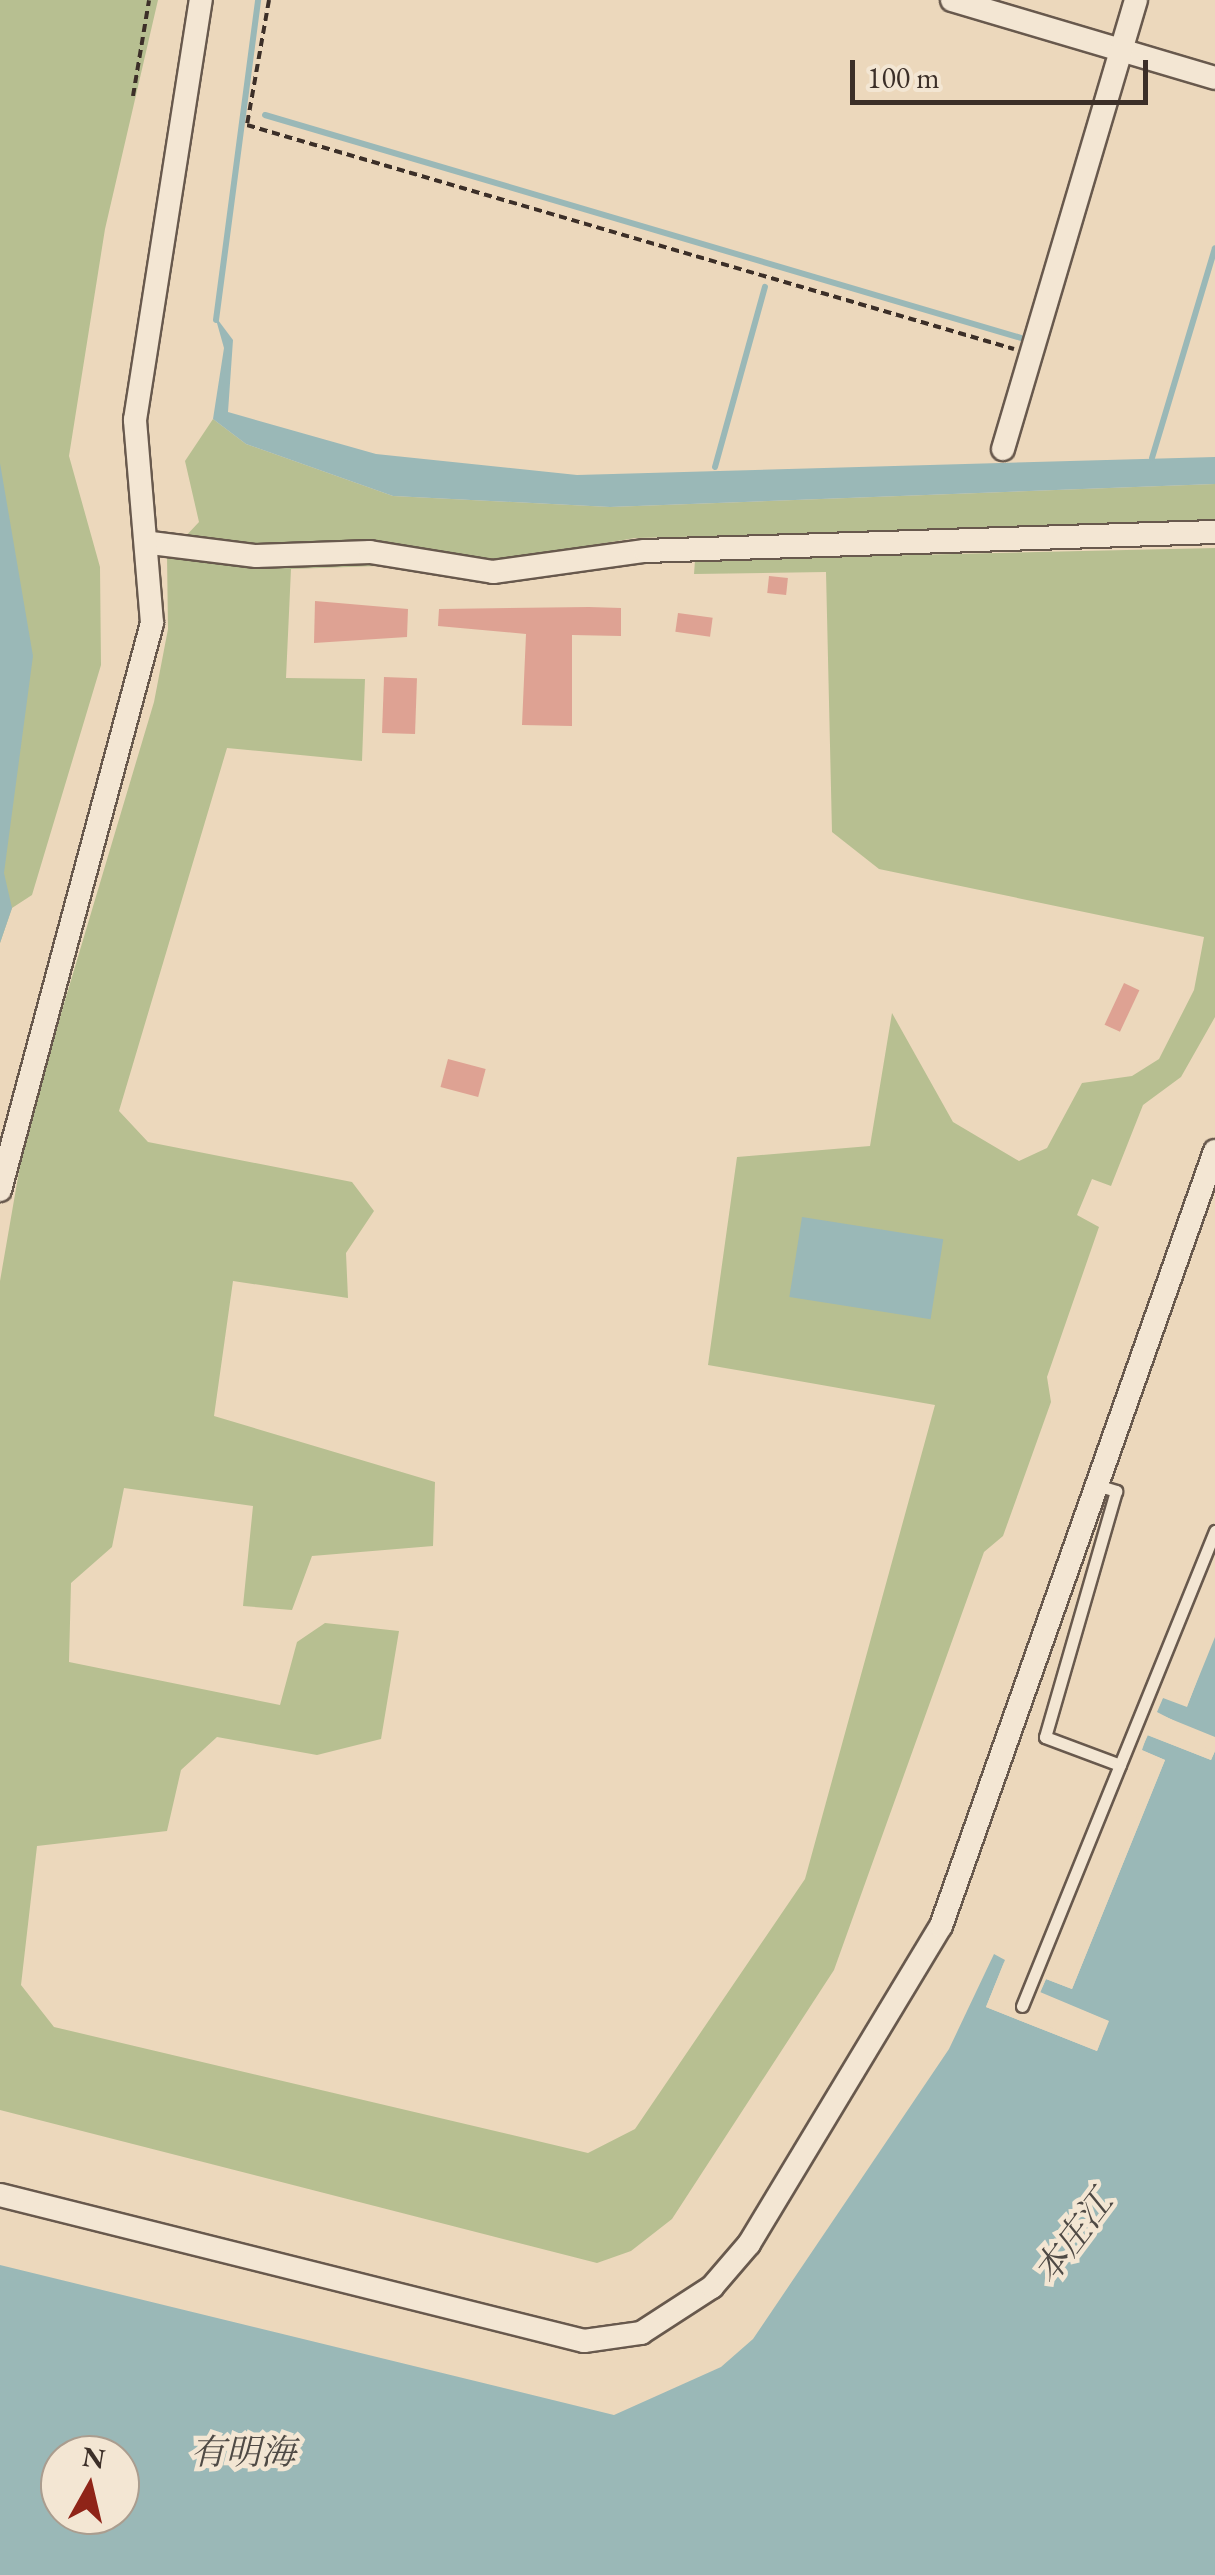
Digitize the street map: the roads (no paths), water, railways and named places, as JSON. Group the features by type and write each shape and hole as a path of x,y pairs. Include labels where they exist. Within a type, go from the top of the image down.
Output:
{"street":[{"path":"0,1190 134,712 152,622 151,543 133,468 134,420 201,0"},
{"path":"952,0 1215,78"},
{"path":"1003,449 1136,0"},
{"path":"151,543 256,556 370,552 494,572 645,551 1215,532"},
{"path":"0,2194 584,2341 641,2333 712,2287 881,2037 941,1926 1215,1150"}],"lane":[{"path":"1103,1487 1116,1491 1046,1737 1120,1765"},
{"path":"1022,2006 1215,1531"}],"water":[{"path":"215,316 233,340 228,412 376,454 577,475 1215,457 1215,484 610,507 393,496 246,444 213,419 224,348"},
{"path":"0,463 33,656 4,873 12,908 0,943"},
{"path":"802,1217 943,1239 931,1319 789,1297"},
{"path":"1215,1637 1215,1737 1156,1713 1163,1697 1187,1706"},
{"path":"1148,1735 1211,1760 1215,1751 1215,2575 0,2575 0,2265 614,2415 721,2367 753,2339 949,2049 994,1954 1005,1960 986,2007 1097,2051 1108,2021 1040,1993 1046,1979 1072,1989 1165,1760 1141,1750"}],"waterway":[{"path":"216,320 258,0"},
{"path":"265,115 1021,338"},
{"path":"1152,458 1215,248"},
{"path":"715,467 765,287"}],"water label":[{"name":"本庄江","path":"1073,2237"},
{"name":"有明海","path":"243,2452"}]}
